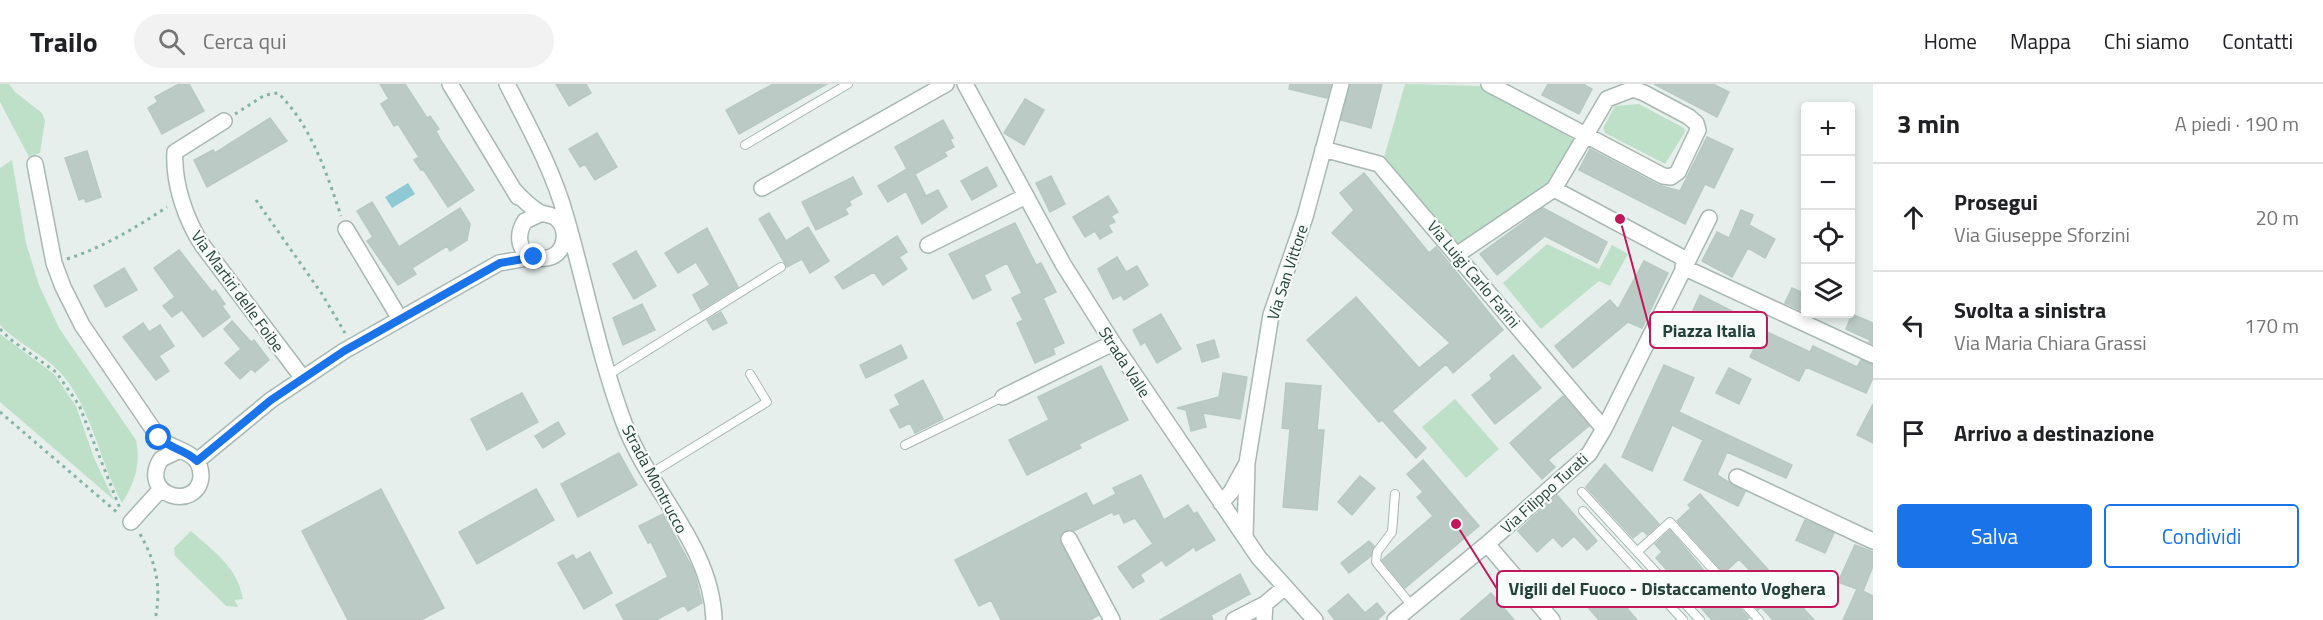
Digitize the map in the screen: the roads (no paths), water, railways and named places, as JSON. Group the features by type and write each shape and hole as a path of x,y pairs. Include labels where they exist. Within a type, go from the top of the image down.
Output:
{"street":[{"path":"450,84 522,207 520,230 522,248 541,259 567,249 571,236"},
{"name":"Strada Montrucco","path":"507,84 545,159 555,216 565,236 557,254"},
{"path":"762,188 946,84"},
{"name":"Strada Valle","path":"964,84 1063,264 1113,343 1245,537 1315,620"},
{"name":"Via San Vittore","path":"1245,537 1247,463 1271,315 1305,217 1341,84"},
{"path":"1458,254 1554,189 1586,133 1607,99 1633,89 1689,117 1696,123 1698,130 1678,172 1671,177 1663,176 1586,133 1489,84"},
{"name":"Via Martiri delle Foibe","path":"225,121 178,147 175,152 182,197 190,224 200,241 302,377"},
{"name":"Via Luigi Carlo Farini","path":"1323,150 1379,164 1605,429"},
{"path":"35,164 54,264 82,325 152,429 166,445 192,456 197,461 201,474 197,488 192,493 177,497 161,489 156,478 158,464 156,441 152,429"},
{"path":"1554,189 1685,263 1873,355"},
{"path":"514,190 530,206 555,216"},
{"path":"928,245 1026,196"},
{"path":"489,269 506,252 530,217 555,216"},
{"name":"Strada Montrucco","path":"555,216 571,236 608,375 625,426 700,561 714,605 714,620"},
{"name":"Via Filippo Turati","path":"1395,620 1487,544 1589,454 1605,429 1708,218"},
{"path":"346,229 400,319"},
{"path":"557,254 571,258 579,266"},
{"path":"197,461 302,377 353,346 489,269 510,260 534,257"},
{"path":"1003,397 1113,343"},
{"path":"158,464 166,455 178,451"},
{"name":"Via San Vittore","path":"1221,503 1231,492 1247,463"},
{"path":"1737,477 1873,542"},
{"path":"131,522 161,489"},
{"path":"1069,539 1112,620"},
{"path":"1487,544 1552,620"},
{"path":"1234,620 1264,612 1286,587"}],"lane":[{"path":"745,145 848,84"},
{"path":"608,375 781,267"},
{"path":"650,474 767,402 750,374"},
{"path":"905,445 1003,397"},
{"path":"1582,492 1700,620"},
{"path":"1395,494 1392,532 1377,552 1376,562 1412,606"},
{"path":"1583,511 1683,620"},
{"path":"1637,552 1670,522 1759,620"}],"water":[{"path":"408,183 415,194 392,208 385,197"}],"place":[{"name":"Piazza Italia","path":"1620,219"},
{"name":"Vigili del Fuoco - Distaccamento Voghera","path":"1456,524"}]}
